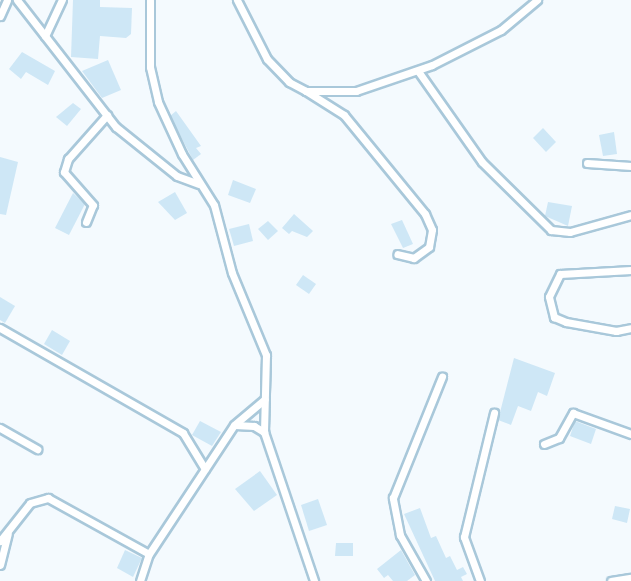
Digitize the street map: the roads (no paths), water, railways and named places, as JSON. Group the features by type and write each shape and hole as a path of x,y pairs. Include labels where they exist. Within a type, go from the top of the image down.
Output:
{"street":[{"path":"0,16 7,0"},
{"path":"18,0 107,115 177,176 199,184"},
{"path":"45,36 62,0"},
{"path":"150,0 150,68 158,102 199,184 214,205 232,273 266,355 264,432 314,581"},
{"path":"237,0 275,71 344,115 425,214 432,230 429,247 414,258 397,254"},
{"path":"306,91 356,91 418,71 501,30 537,0"},
{"path":"418,71 483,162 551,230 570,232 631,215"},
{"path":"86,222 93,205 64,172 73,151 107,115"},
{"path":"587,163 631,166"},
{"path":"631,270 560,274 549,297 554,317 566,322 616,331 631,328"},
{"path":"0,328 183,433 205,469"},
{"path":"426,581 400,535 393,498 442,377"},
{"path":"140,581 148,554 234,425 265,399"},
{"path":"480,581 464,537 494,412"},
{"path":"544,444 559,438 573,413 631,434"},
{"path":"234,425 254,426 264,432"},
{"path":"0,428 38,449"},
{"path":"0,541 8,534 30,502 48,498 148,554"},
{"path":"0,565 8,534"},
{"path":"612,581 631,578"}]}
